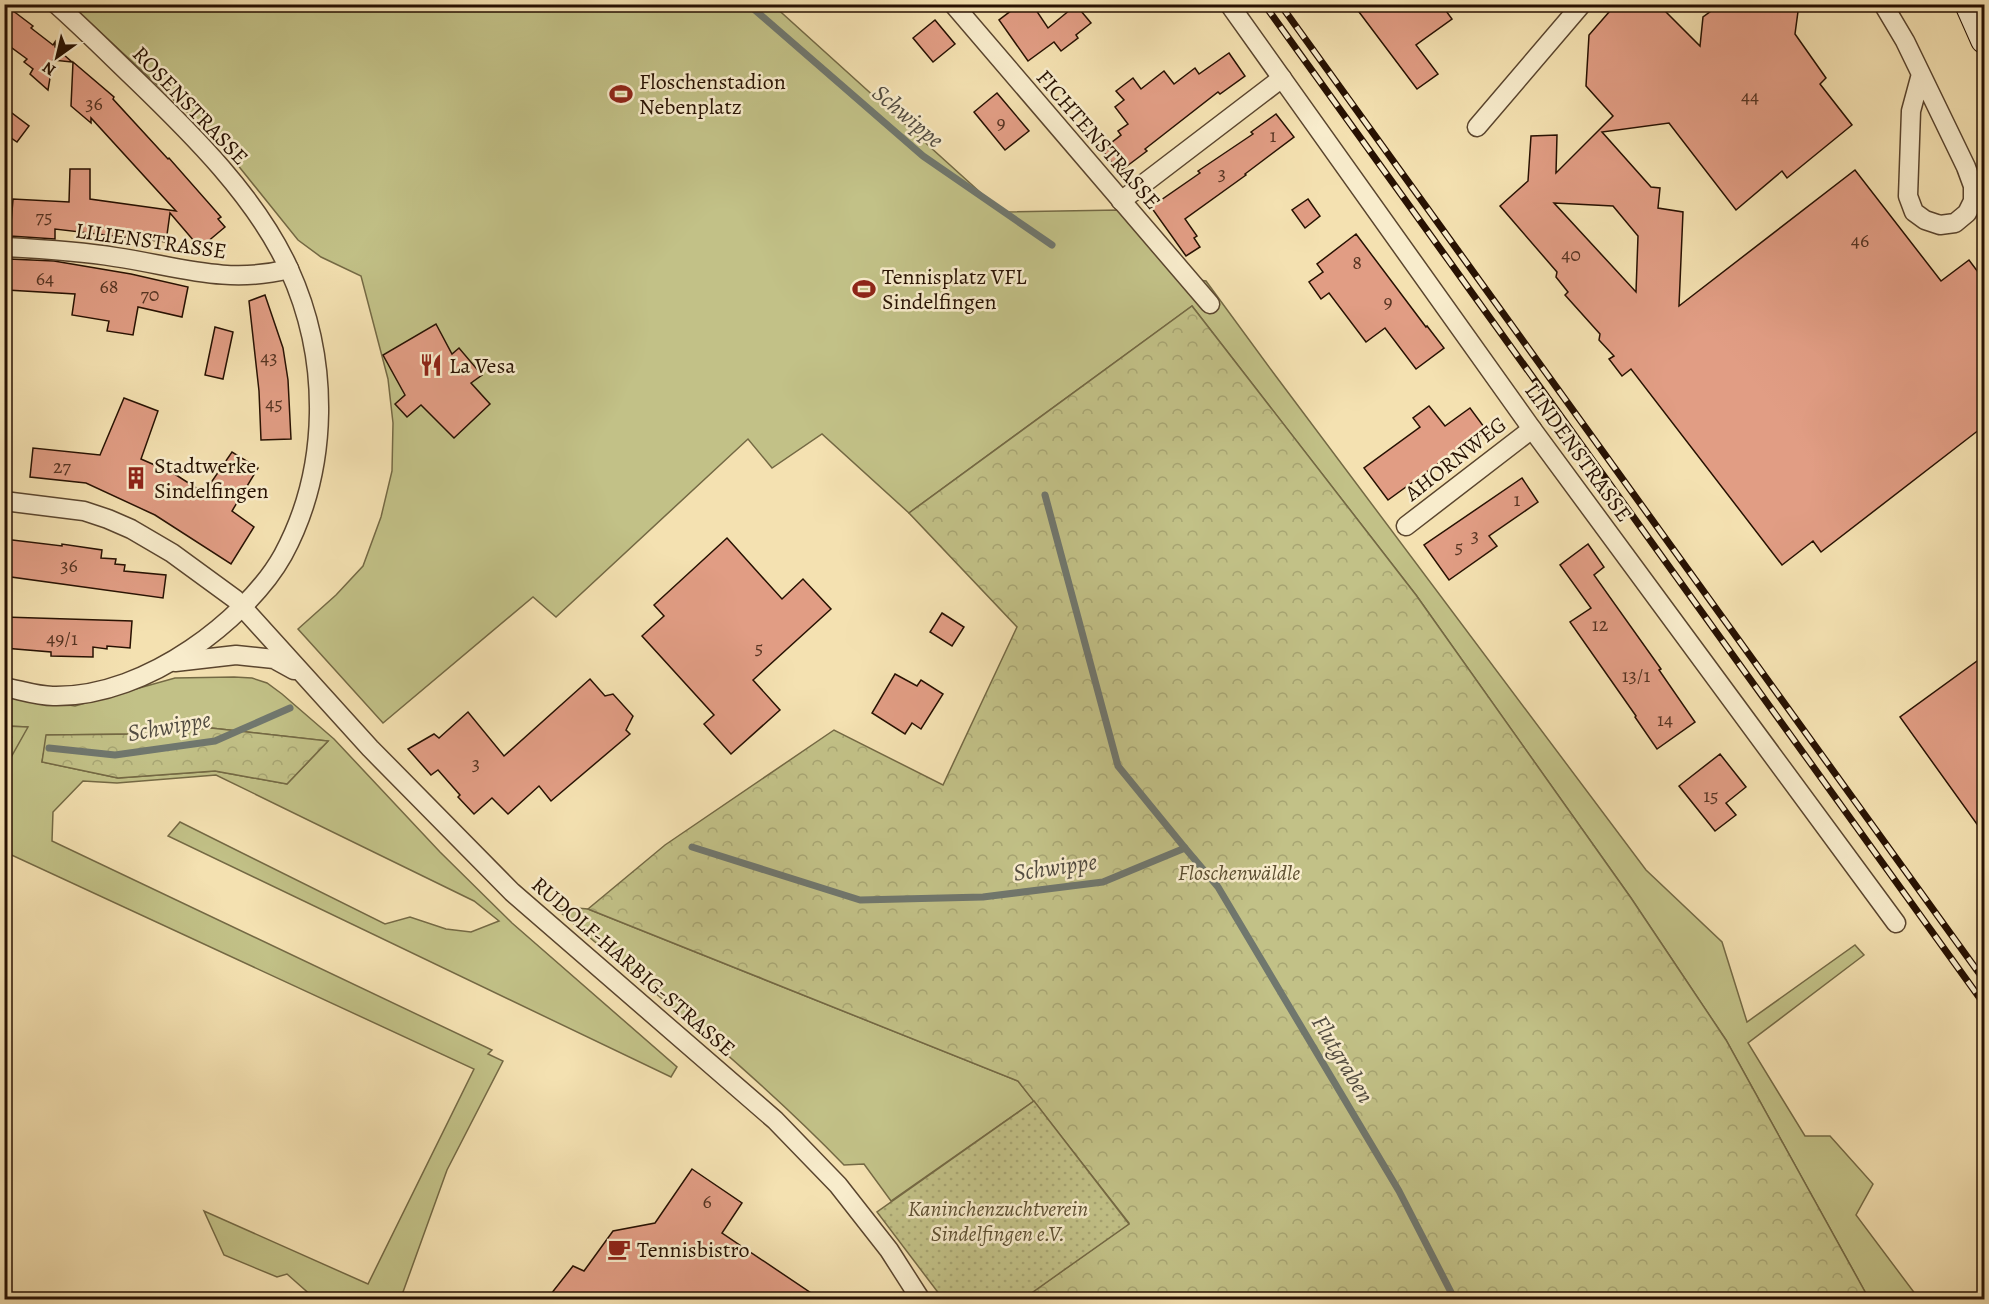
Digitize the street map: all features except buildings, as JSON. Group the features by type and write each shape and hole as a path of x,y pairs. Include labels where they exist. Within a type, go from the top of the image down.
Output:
{"main road":[{"path":"1968,4 1984,40"}],"street":[{"name":"ROSENSTRASSE","path":"4,687 50,696 70,696 105,689 151,673 170,663 229,621 264,582 282,556 298,523 309,487 318,434 320,399 318,370 311,332 301,298 275,241 202,145 56,4"},
{"name":"LINDENSTRASSE","path":"1229,4 1532,429 1896,923"},
{"path":"1477,127 1582,4"},
{"path":"1882,4 1905,41 1921,74 1973,186 1973,201 1967,213 1955,223 1940,225 1925,220 1914,212 1908,196 1911,111 1921,74"},
{"name":"FICHTENSTRASSE","path":"964,8 1121,201 1210,304"},
{"path":"1121,201 1282,78"},
{"name":"LILIENSTRASSE","path":"4,247 114,256 207,275 232,276 289,269"},
{"name":"AHORNWEG","path":"1406,526 1532,429"},
{"name":"RUDOLF-HARBIG-STRASSE","path":"4,501 84,511 108,519 172,553 235,599 370,748 512,892 775,1120 838,1185 888,1250 921,1299"},
{"name":"RUDOLF-HARBIG-STRASSE","path":"170,663 236,655 274,659 305,677"}],"green space":[{"path":"71,5 773,5 1002,212 1119,210 1192,279 1206,281 1646,870 1722,942 1747,1022 1855,945 1864,955 1748,1043 1805,1136 1830,1136 1873,1184 1856,1215 1919,1299 1869,1299 1726,1040 1631,898 1416,595 1192,306 909,513 822,434 772,468 748,439 556,617 533,597 383,723 298,629 336,595 363,566 381,517 392,471 393,423 388,379 361,276 321,257 298,240 220,143"},
{"name":"Floschenwäldle","path":"1192,306 1416,595 1631,898 1726,1040 1869,1299 1023,1299 1129,1223 1018,1081 588,909 665,845 834,730 943,785 1017,627 909,513"},
{"path":"175,678 252,678 267,683 282,694 334,739 440,852 512,923 677,1067 671,1077 168,836 180,822 385,924 410,917 446,929 471,932 499,921 474,901 216,775 117,783 83,781 53,812 52,841 492,1050 488,1054 503,1061 447,1170 403,1292 394,1299 329,1300 313,1297 287,1274 277,1277 224,1255 204,1211 368,1284 474,1069 5,852 4,768 27,727 5,726 5,695 75,706","holes":["211,728 328,741 287,784 215,771 118,778 42,762 47,735 141,734"]},
{"path":"4,726 28,727 5,768"},
{"path":"211,728 328,741 287,784 215,771 118,778 42,762 46,735 141,734"},
{"path":"553,906 588,909 1018,1081 1034,1101 891,1201 864,1164 844,1165 702,1032"},
{"name":"Kaninchenzuchtverein Sindelfingen e.V.","path":"1034,1101 1129,1224 1023,1299 943,1299 877,1212"}],"waterway":[{"name":"Schwippe","path":"748,4 923,156 1052,245"},
{"name":"Schwippe","path":"692,847 860,900 983,897 1103,882 1185,848 1118,766 1045,495"},
{"name":"Schwippe","path":"49,748 115,755 215,741 290,708"},
{"name":"Flutgraben","path":"1185,848 1218,887 1399,1191 1455,1300"}],"railway":[{"path":"1264,4 1984,1004"},
{"path":"1280,4 1984,980"}],"place":[{"name":"Floschenstadion Nebenplatz","path":"621,94"},
{"name":"Tennisplatz VFL Sindelfingen","path":"864,289"},
{"name":"La Vesa","path":"431,365"},
{"name":"Stadtwerke Sindelfingen","path":"136,478"},
{"name":"Tennisbistro","path":"619,1249"}]}
